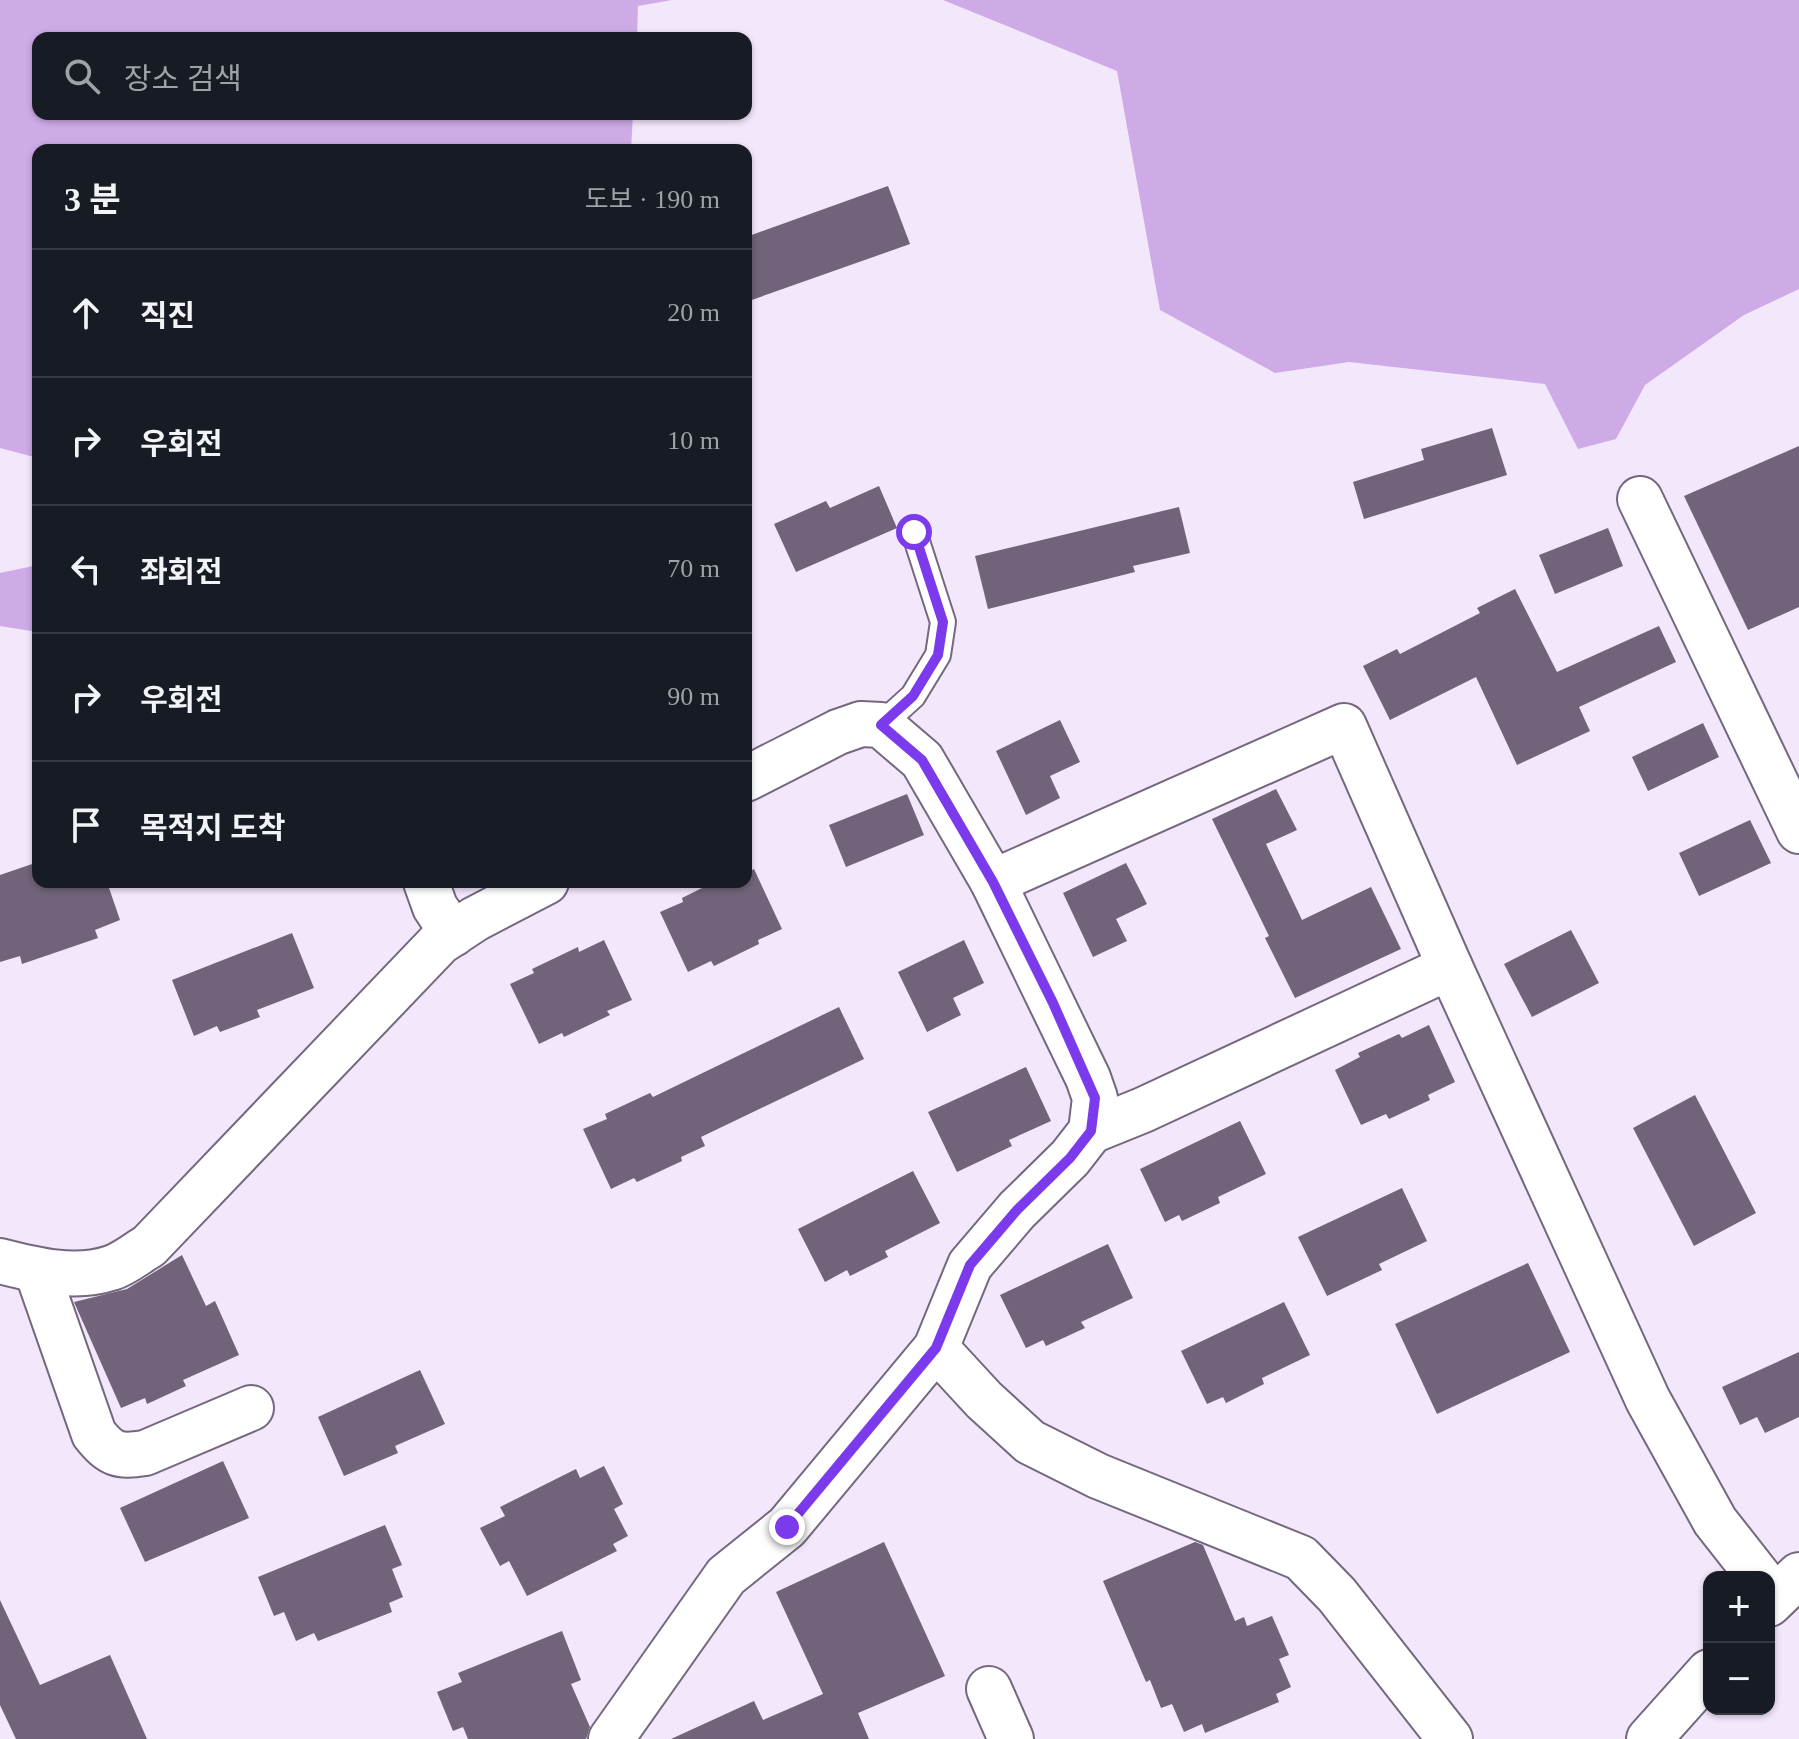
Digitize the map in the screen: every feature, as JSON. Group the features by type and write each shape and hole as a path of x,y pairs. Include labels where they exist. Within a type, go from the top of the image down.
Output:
{"street":[{"path":"1640,499 1799,831"},
{"path":"752,776 838,732 861,724 881,725 922,760 993,882 1088,1078 1095,1098 1091,1131"},
{"path":"993,882 1344,726 1450,967 1648,1400 1715,1521 1758,1571"},
{"path":"428,888 435,907 453,934"},
{"path":"18,1266 82,1274 113,1268 149,1246 440,942 475,919 534,888"},
{"path":"611,1739 726,1576 787,1527 936,1348 970,1265 1017,1210 1070,1158 1091,1131 1143,1110 1450,967"},
{"path":"18,1266 94,1434 108,1451 127,1456 145,1453 251,1408"},
{"path":"936,1348 984,1400 1030,1442 1098,1476 1301,1558 1337,1595 1450,1739"},
{"path":"1649,1739 1703,1679"},
{"path":"989,1689 1011,1739"}],"lane":[{"path":"881,725 913,696 938,655 943,622 914,532"}],"shaded area":[{"path":"0,0 672,0 638,6 637,32 32,32 32,120 633,120 631,144 32,144 32,456 0,448"},
{"path":"943,0 1799,0 1799,289 1744,315 1645,385 1616,439 1578,449 1545,384 1349,362 1275,373 1160,310 1117,71"},
{"path":"32,566 32,631 0,626 0,573"}],"building":[{"path":"888,186 910,244 752,300 752,235"},
{"path":"1492,428 1507,475 1364,519 1353,482 1424,460 1421,449"},
{"path":"1799,446 1799,607 1748,630 1684,496"},
{"path":"879,486 897,528 796,572 774,524 826,501 830,508"},
{"path":"1179,507 1190,553 1133,566 1135,572 988,609 975,556"},
{"path":"1608,528 1623,566 1555,594 1539,555"},
{"path":"1515,589 1557,672 1659,626 1676,662 1579,707 1590,731 1517,765 1476,677 1390,720 1363,666 1397,649 1400,654 1480,613 1477,608"},
{"path":"1060,720 1080,762 1050,776 1060,798 1026,815 996,751"},
{"path":"1703,723 1719,757 1648,791 1632,757"},
{"path":"1276,789 1297,830 1266,844 1302,920 1371,887 1401,949 1295,998 1265,938 1269,936 1212,819"},
{"path":"907,794 924,835 846,867 829,825"},
{"path":"1750,820 1771,863 1699,896 1679,853"},
{"path":"1126,863 1147,904 1116,919 1127,941 1093,957 1063,893"},
{"path":"32,864 32,888 109,888 120,920 95,930 98,938 22,964 20,956 0,962 0,875"},
{"path":"752,870 782,929 714,966 711,961 688,972 660,912 683,902 682,898 702,888 752,888"},
{"path":"1571,930 1599,983 1532,1017 1504,964"},
{"path":"292,933 314,988 257,1010 260,1017 220,1032 217,1026 194,1036 172,980"},
{"path":"604,940 632,1000 607,1011 610,1015 564,1037 562,1033 539,1044 510,984 534,973 532,969 578,947 579,952"},
{"path":"964,940 984,983 953,998 961,1015 927,1032 898,972"},
{"path":"839,1007 864,1059 701,1137 705,1146 681,1157 682,1161 637,1182 634,1178 611,1189 583,1129 607,1119 605,1114 650,1093 653,1097"},
{"path":"1429,1025 1455,1082 1428,1095 1430,1100 1389,1119 1386,1114 1361,1125 1335,1070 1360,1057 1358,1053 1399,1034 1402,1038"},
{"path":"1026,1067 1051,1121 1009,1140 1012,1146 957,1172 928,1112"},
{"path":"1695,1095 1756,1213 1694,1246 1633,1128"},
{"path":"1240,1121 1266,1174 1218,1197 1220,1203 1182,1221 1179,1215 1165,1222 1140,1169"},
{"path":"913,1171 940,1223 885,1251 888,1257 850,1276 847,1270 825,1282 798,1229"},
{"path":"1402,1188 1427,1241 1379,1264 1382,1270 1327,1296 1298,1237"},
{"path":"1108,1244 1133,1298 1081,1322 1085,1328 1046,1346 1043,1340 1026,1348 1000,1295"},
{"path":"182,1255 206,1306 215,1301 239,1355 183,1380 186,1386 147,1404 145,1398 121,1408 74,1302 127,1289"},
{"path":"1528,1263 1570,1352 1437,1414 1395,1324"},
{"path":"1284,1302 1310,1355 1262,1378 1264,1384 1226,1403 1223,1397 1207,1404 1181,1351"},
{"path":"1799,1352 1799,1417 1765,1433 1757,1417 1740,1425 1722,1387"},
{"path":"420,1370 445,1424 395,1446 398,1453 344,1476 318,1417"},
{"path":"223,1461 249,1518 145,1562 120,1508"},
{"path":"604,1466 623,1504 614,1509 628,1536 613,1544 617,1551 527,1596 509,1561 500,1566 480,1528 505,1516 500,1507 576,1469 580,1478"},
{"path":"385,1525 402,1565 392,1569 403,1597 389,1603 392,1612 318,1641 314,1633 296,1641 284,1612 274,1616 258,1577"},
{"path":"884,1542 945,1676 858,1713 869,1739 671,1739 754,1701 763,1720 823,1694 776,1592"},
{"path":"1195,1542 1203,1545 1235,1621 1244,1617 1247,1626 1272,1616 1289,1655 1279,1659 1291,1687 1276,1694 1279,1702 1205,1733 1202,1724 1184,1732 1172,1704 1161,1708 1150,1680 1146,1682 1103,1581"},
{"path":"0,1600 40,1685 110,1655 147,1739 16,1739 0,1705"},
{"path":"562,1631 581,1680 571,1684 590,1727 586,1739 468,1739 463,1727 453,1731 437,1692 462,1682 458,1673"}],"route":[{"path":"787,1527 936,1348 970,1265 1017,1210 1070,1158 1091,1131 1095,1098 1088,1078 993,882 922,760 881,725 913,696 938,655 943,622 914,532"}]}
